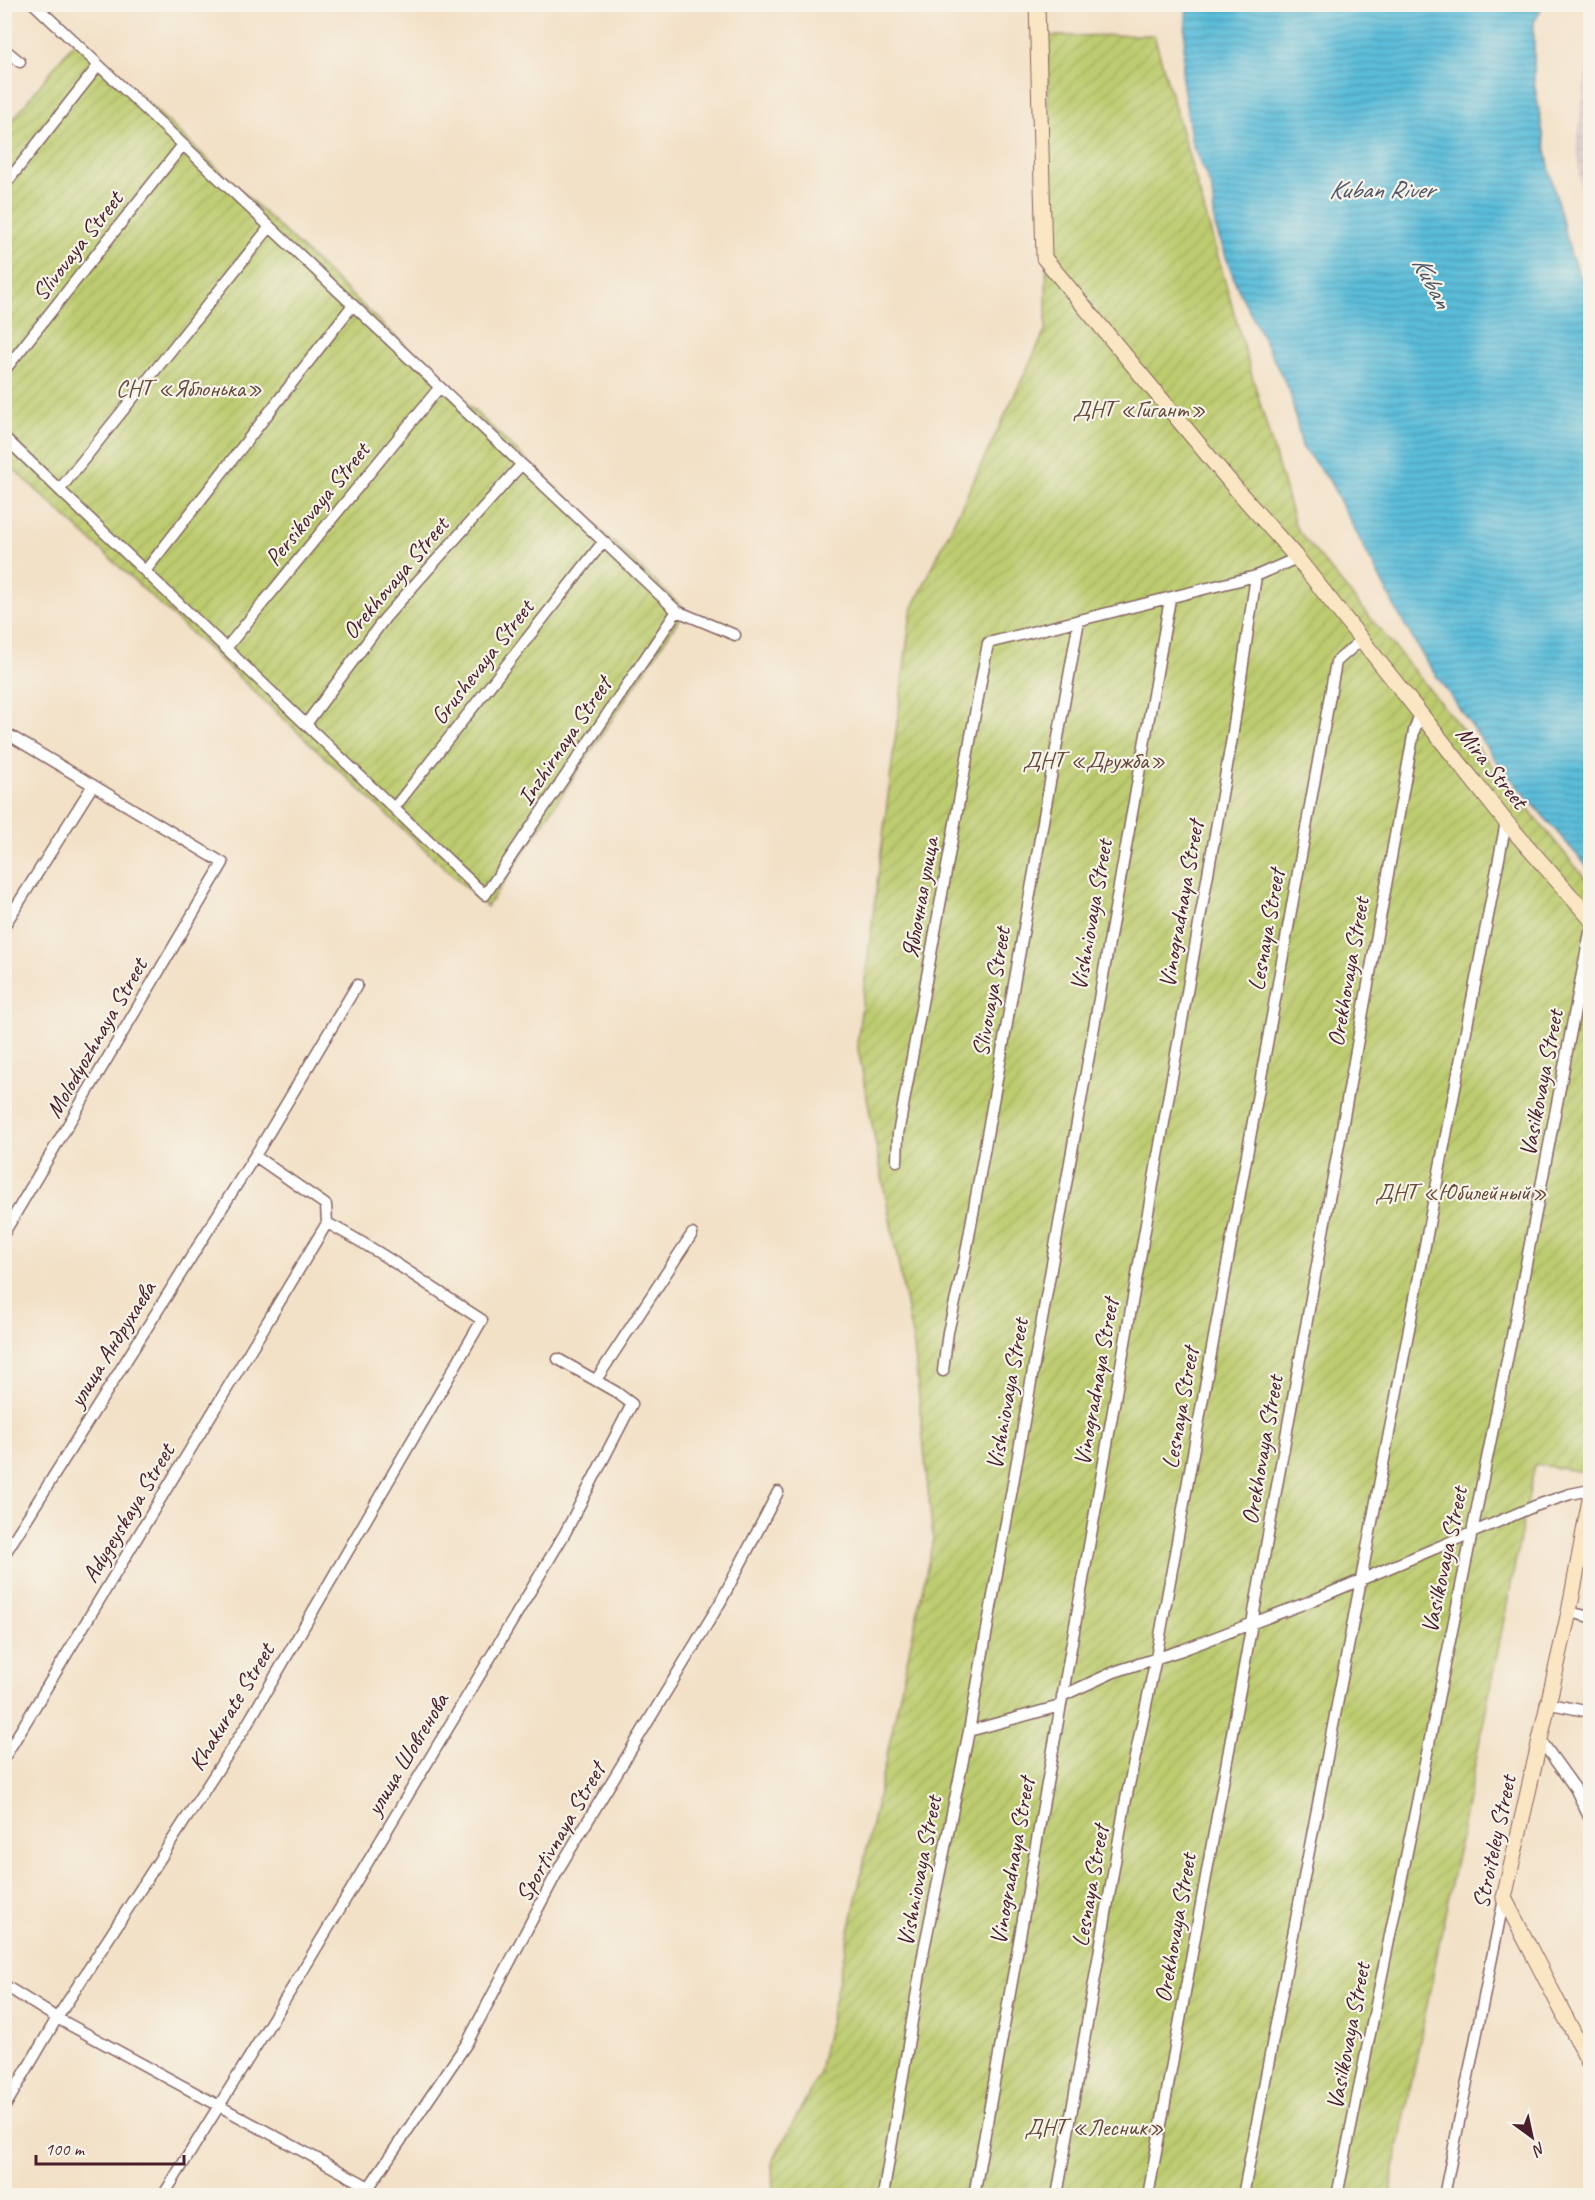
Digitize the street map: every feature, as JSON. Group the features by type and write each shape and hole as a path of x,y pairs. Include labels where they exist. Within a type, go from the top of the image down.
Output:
{"street":[{"path":"34,4 269,228 677,610 735,635"},
{"name":"Mira Street","path":"1036,4 1044,258 1236,489 1297,558 1506,822 1590,918"},
{"path":"4,49 20,62"},
{"path":"4,186 98,66"},
{"name":"Slivovaya Street","path":"4,371 182,146"},
{"path":"60,489 269,228"},
{"path":"146,570 352,306"},
{"name":"Persikovaya Street","path":"227,647 439,388"},
{"path":"4,437 394,808"},
{"name":"Orekhovaya Street","path":"306,724 385,618 521,465"},
{"name":"Grushevaya Street","path":"394,808 603,542"},
{"path":"1078,620 1256,576 1297,558"},
{"name":"Vinogradnaya Street","path":"974,2196 1232,738 1256,576"},
{"name":"Vishniovaya Street","path":"884,2196 924,1949 969,1731 1170,599"},
{"name":"Inzhirnaya Street","path":"394,808 485,896 677,610"},
{"name":"Slivovaya Street","path":"943,1371 948,1332 964,1264 1078,620"},
{"name":"Яблочная улица","path":"897,1161 898,1134 988,643 1078,620"},
{"name":"Lesnaya Street","path":"1057,2196 1125,1804 1156,1658 1336,662 1362,639"},
{"name":"Orekhovaya Street","path":"1148,2196 1414,731 1420,714"},
{"path":"4,732 93,785 4,926"},
{"name":"Molodyozhnaya Street","path":"4,1233 223,863 93,785"},
{"path":"1243,2196 1506,822"},
{"name":"Vasilkovaya Street","path":"1337,2196 1590,932"},
{"name":"улица Андрухаева","path":"4,1555 255,1156 357,985"},
{"path":"255,1156 326,1205 327,1222"},
{"name":"Adygeyskaya Street","path":"4,1758 327,1222"},
{"name":"Khakurate Street","path":"4,2108 57,2018 248,1723 482,1320 403,1270 374,1247 327,1222"},
{"path":"596,1380 692,1234"},
{"name":"улица Шовгенова","path":"163,2196 565,1533 632,1404 596,1380 558,1359"},
{"path":"969,1731 1061,1701 1114,1672 1252,1623 1534,1506 1590,1490"},
{"name":"Sportivnaya Street","path":"220,2104 369,2187 467,2043 561,1865 720,1603 778,1492"},
{"name":"Stroiteley Street","path":"1444,2196 1504,1898 1588,1522 1590,1499"},
{"path":"1569,1612 1590,1617"},
{"path":"1546,1703 1590,1712"},
{"path":"1539,1738 1575,1788 1590,1819"},
{"path":"1504,1898 1590,2065"},
{"path":"4,1985 57,2018 220,2104"}],"shaded area":[{"path":"1590,39 1590,249 1583,226 1577,145"}],"green space":[{"path":"1154,35 1296,528 1590,884 1590,1473 1535,1464 1389,2195 773,2195 772,2163 818,2076 933,1540 914,1347 857,1044 911,612 1046,329 1048,36"},
{"name":"СНТ «Яблонька»","path":"78,37 685,610 487,907 5,461 4,131"}],"water":[{"name":"Kuban River","path":"1187,5 1543,5 1534,23 1534,82 1550,172 1571,255 1590,296 1590,870 1499,765 1426,661 1399,615 1329,480 1302,447 1290,392 1237,287 1215,226 1212,189 1192,144 1182,79"}],"water label":[{"name":"Kuban","path":"1432,282"}],"park label":[{"name":"ДНТ «Гигант»","path":"1139,409"},
{"name":"ДНТ «Дружба»","path":"1094,760"},
{"name":"ДНТ «Юбилейный»","path":"1461,1192"},
{"name":"ДНТ «Лесник»","path":"1094,2127"}]}
